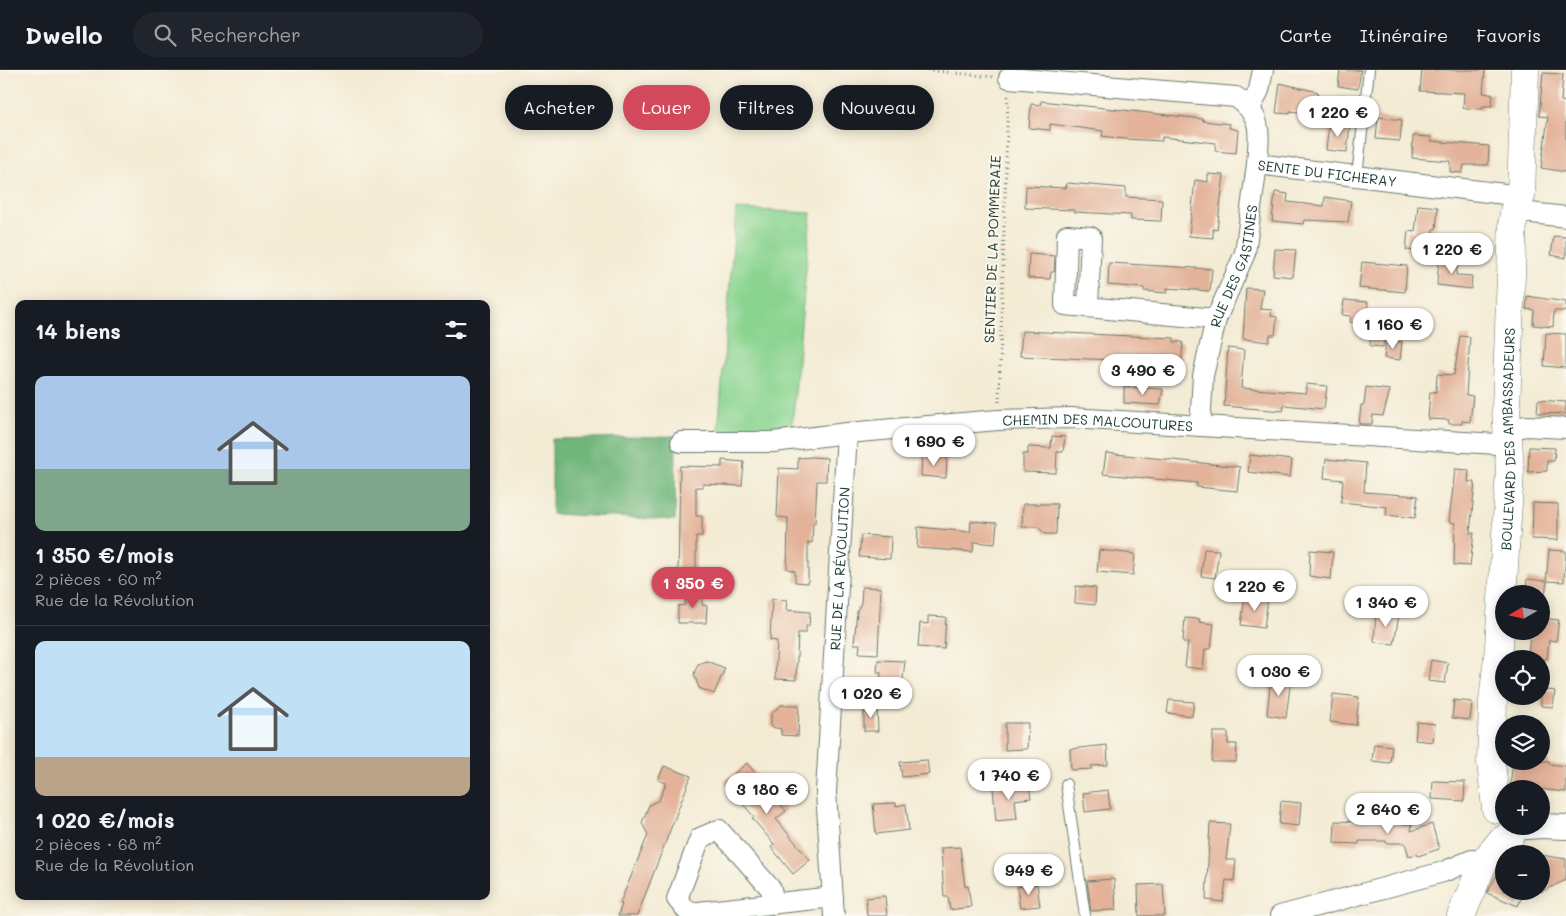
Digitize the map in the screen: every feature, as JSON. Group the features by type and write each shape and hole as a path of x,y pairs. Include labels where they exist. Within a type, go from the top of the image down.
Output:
{"main road":[{"name":"BOULEVARD DES AMBASSADEURS","path":"1497,780 1491,762 1493,702 1500,647 1510,470 1506,409 1525,70"},
{"path":"1448,916 1460,872 1501,835"},
{"path":"1461,916 1483,863 1504,835"}],"street":[{"path":"1008,78 1236,97 1251,107 1259,90 1263,70"},
{"name":"SENTE DU FICHERAY","path":"1251,107 1259,128 1257,164 1357,176 1517,204 1566,217"},
{"name":"RUE DES GASTINES","path":"1200,426 1202,376 1216,319 1246,253 1257,164"},
{"path":"1088,307 1216,319"},
{"name":"CHEMIN DES MALCOUTURES","path":"681,442 773,442 847,433 998,420 1070,418 1497,444 1508,431"},
{"path":"1508,431 1526,426 1566,428"},
{"name":"RUE DE LA RÉVOLUTION","path":"834,907 826,792 847,433"},
{"path":"1550,826 1566,827"},
{"path":"774,904 771,889 719,830 700,838 677,899 688,913 774,904 834,907"},
{"path":"1280,916 1460,872"}],"lane":[{"path":"1357,176 1369,70"},
{"path":"1066,784 1085,916"}],"path":[{"path":"927,70 1008,78"},
{"name":"SENTIER DE LA POMMERAIE","path":"998,420 1008,78"}],"green space":[{"path":"736,209 811,213 792,427 718,433"},
{"path":"676,436 675,520 552,514 552,439"}],"building":[{"path":"1340,70 1361,70 1358,89 1338,86"},
{"path":"1422,70 1485,70 1483,93 1493,94 1492,106 1483,106 1483,109 1463,108 1464,93 1420,91"},
{"path":"1543,73 1563,74 1561,101 1566,102 1566,172 1541,168 1548,117 1539,116"},
{"path":"1280,83 1318,92 1315,114 1290,111 1290,114 1276,113"},
{"path":"1041,101 1203,119 1203,121 1230,124 1229,128 1238,130 1236,153 1215,151 1216,143 1162,137 1162,141 1124,139 1102,136 1103,131 1050,124 1050,130 1029,128 1031,104 1040,105"},
{"path":"1378,117 1402,120 1400,141 1376,139"},
{"path":"1329,123 1350,126 1347,152 1326,150"},
{"path":"1413,136 1431,137 1431,141 1489,146 1488,165 1464,165 1462,173 1450,172 1450,161 1412,158"},
{"path":"1208,174 1224,175 1217,230 1213,229 1213,238 1189,236 1195,180 1208,182"},
{"path":"1067,183 1126,188 1126,197 1162,199 1161,221 1131,220 1131,215 1025,208 1026,186 1066,188"},
{"path":"1275,192 1288,194 1287,202 1324,206 1325,197 1351,201 1348,222 1304,220 1303,224 1272,221"},
{"path":"1418,205 1438,207 1436,229 1433,229 1430,252 1406,250 1408,231 1415,232"},
{"path":"1554,236 1566,237 1566,258 1551,255"},
{"path":"1275,249 1296,250 1293,277 1273,275"},
{"path":"1029,254 1055,256 1054,272 1051,272 1050,279 1028,278"},
{"path":"1439,257 1459,259 1456,275 1472,276 1471,289 1437,285"},
{"path":"1362,262 1407,266 1405,292 1359,288"},
{"path":"1109,263 1212,269 1210,291 1167,288 1167,293 1144,291 1144,288 1108,285"},
{"path":"1246,288 1263,289 1260,309 1272,310 1271,316 1277,317 1275,335 1270,335 1269,342 1243,339"},
{"path":"1527,296 1566,302 1566,311 1554,311 1553,327 1533,325 1534,310 1526,309"},
{"path":"1344,300 1368,302 1367,324 1350,322 1351,316 1342,315"},
{"path":"1371,330 1385,332 1383,347 1370,346"},
{"path":"1022,331 1174,338 1174,342 1183,342 1181,366 1160,365 1160,362 1020,356"},
{"path":"1546,333 1566,334 1566,368 1544,366"},
{"path":"1460,336 1470,337 1466,395 1473,396 1470,422 1462,421 1462,424 1449,424 1449,420 1428,419 1430,392 1436,392 1437,374 1454,375"},
{"path":"1386,340 1402,342 1400,360 1384,358"},
{"path":"1228,348 1244,350 1241,388 1306,393 1306,384 1327,386 1324,409 1284,405 1283,411 1224,406"},
{"path":"1124,387 1163,389 1160,405 1124,403"},
{"path":"1366,387 1390,390 1383,416 1373,415 1372,424 1359,424 1361,405 1364,405"},
{"path":"1538,400 1566,402 1566,414 1537,413"},
{"path":"1052,436 1065,437 1063,452 1057,452 1056,473 1023,472 1023,454 1028,454 1028,447 1051,448"},
{"path":"1529,447 1555,448 1554,461 1547,461 1547,471 1528,472"},
{"path":"1106,453 1240,467 1237,491 1197,487 1197,483 1103,474"},
{"path":"922,455 947,457 946,478 921,476"},
{"path":"1250,455 1292,460 1290,477 1248,472"},
{"path":"798,458 827,458 826,481 817,481 815,523 813,523 812,543 808,542 808,583 795,582 795,571 787,569 788,518 777,517 779,468 798,469"},
{"path":"1326,459 1366,463 1364,492 1418,496 1415,518 1386,515 1387,507 1341,502 1343,480 1324,478"},
{"path":"722,460 744,462 742,486 703,484 703,487 696,487 696,516 702,516 702,536 696,536 696,579 678,579 680,466 722,467"},
{"path":"1455,469 1469,470 1468,482 1475,482 1470,533 1474,533 1470,566 1454,565 1455,523 1449,522"},
{"path":"1533,503 1558,504 1558,540 1532,539"},
{"path":"1023,504 1057,504 1056,534 1045,534 1038,527 1022,527"},
{"path":"971,521 997,523 995,544 974,542 973,552 917,548 918,527 970,532"},
{"path":"861,535 891,537 890,559 859,557"},
{"path":"1204,549 1219,550 1215,578 1201,576"},
{"path":"1099,550 1135,554 1133,575 1097,572"},
{"path":"1310,550 1333,552 1331,579 1309,576"},
{"path":"1549,550 1566,551 1564,582 1547,581 1546,585 1527,585 1527,579 1546,581"},
{"path":"1076,586 1096,588 1095,605 1075,603"},
{"path":"862,587 881,588 878,654 859,653 860,644 854,644 857,611 861,603"},
{"path":"686,591 702,591 702,605 707,606 706,623 678,623 678,606 685,605"},
{"path":"1245,596 1268,598 1264,628 1241,625"},
{"path":"772,599 787,600 786,610 810,612 809,626 806,626 806,633 798,633 796,680 775,679 777,641 770,640"},
{"path":"1376,613 1399,615 1394,644 1374,642"},
{"path":"928,616 946,617 944,649 918,647 920,623 928,624"},
{"path":"1185,618 1200,619 1199,622 1214,624 1211,649 1205,649 1203,669 1185,667 1188,643 1183,642"},
{"path":"1550,619 1559,620 1556,641 1549,640"},
{"path":"1529,640 1549,640 1548,650 1529,650"},
{"path":"878,660 905,661 902,687 880,685 881,672 877,672"},
{"path":"1431,660 1448,663 1445,683 1428,681"},
{"path":"706,661 725,668 714,694 699,688 694,674 698,664"},
{"path":"1271,676 1291,678 1286,718 1267,715"},
{"path":"1550,690 1555,691 1553,707 1541,706 1550,705"},
{"path":"1333,694 1359,697 1356,725 1330,722"},
{"path":"1169,700 1194,702 1192,716 1167,713"},
{"path":"1454,700 1472,702 1470,720 1452,718"},
{"path":"781,705 799,705 798,736 781,735 781,729 771,727 771,714"},
{"path":"864,707 877,707 878,731 864,731"},
{"path":"1417,722 1435,724 1433,742 1415,740"},
{"path":"1005,723 1028,723 1027,749 1005,750"},
{"path":"1213,732 1228,732 1228,744 1237,744 1236,762 1212,762"},
{"path":"1374,744 1392,746 1390,763 1372,761"},
{"path":"1107,745 1108,765 1091,766 1092,769 1071,770 1070,749"},
{"path":"927,760 929,774 902,777 900,762"},
{"path":"747,763 786,811 776,819 810,860 793,874 771,847 774,844 752,818 754,817 724,782"},
{"path":"1550,764 1566,766 1566,792 1550,790 1550,780 1511,780 1512,770 1550,770"},
{"path":"664,766 691,776 637,916 618,916 622,904 620,903 648,835 642,823 649,805 659,800 666,783 658,780"},
{"path":"1433,781 1465,782 1464,801 1432,799"},
{"path":"1014,785 1014,787 1029,785 1031,798 1015,800 1017,819 996,821 993,788"},
{"path":"1108,790 1110,809 1085,812 1083,793"},
{"path":"1281,801 1301,803 1299,826 1279,824"},
{"path":"896,803 896,806 906,804 909,830 876,834 873,804"},
{"path":"1335,821 1412,824 1411,831 1432,824 1439,849 1418,856 1417,854 1409,856 1405,843 1359,841 1359,844 1334,843"},
{"path":"1210,823 1230,824 1226,860 1236,860 1234,881 1226,880 1223,902 1206,900"},
{"path":"960,847 965,887 968,886 971,907 950,910 948,897 944,897 941,848"},
{"path":"1550,856 1566,859 1566,880 1550,888"},
{"path":"1495,878 1495,896 1487,893"},
{"path":"1114,879 1116,910 1091,911 1087,881"},
{"path":"1037,884 1040,906 1020,908 1017,887"},
{"path":"1163,884 1165,916 1139,916 1138,885"},
{"path":"885,896 887,916 867,916 866,898"},
{"path":"1504,900 1520,900 1518,906"}]}
